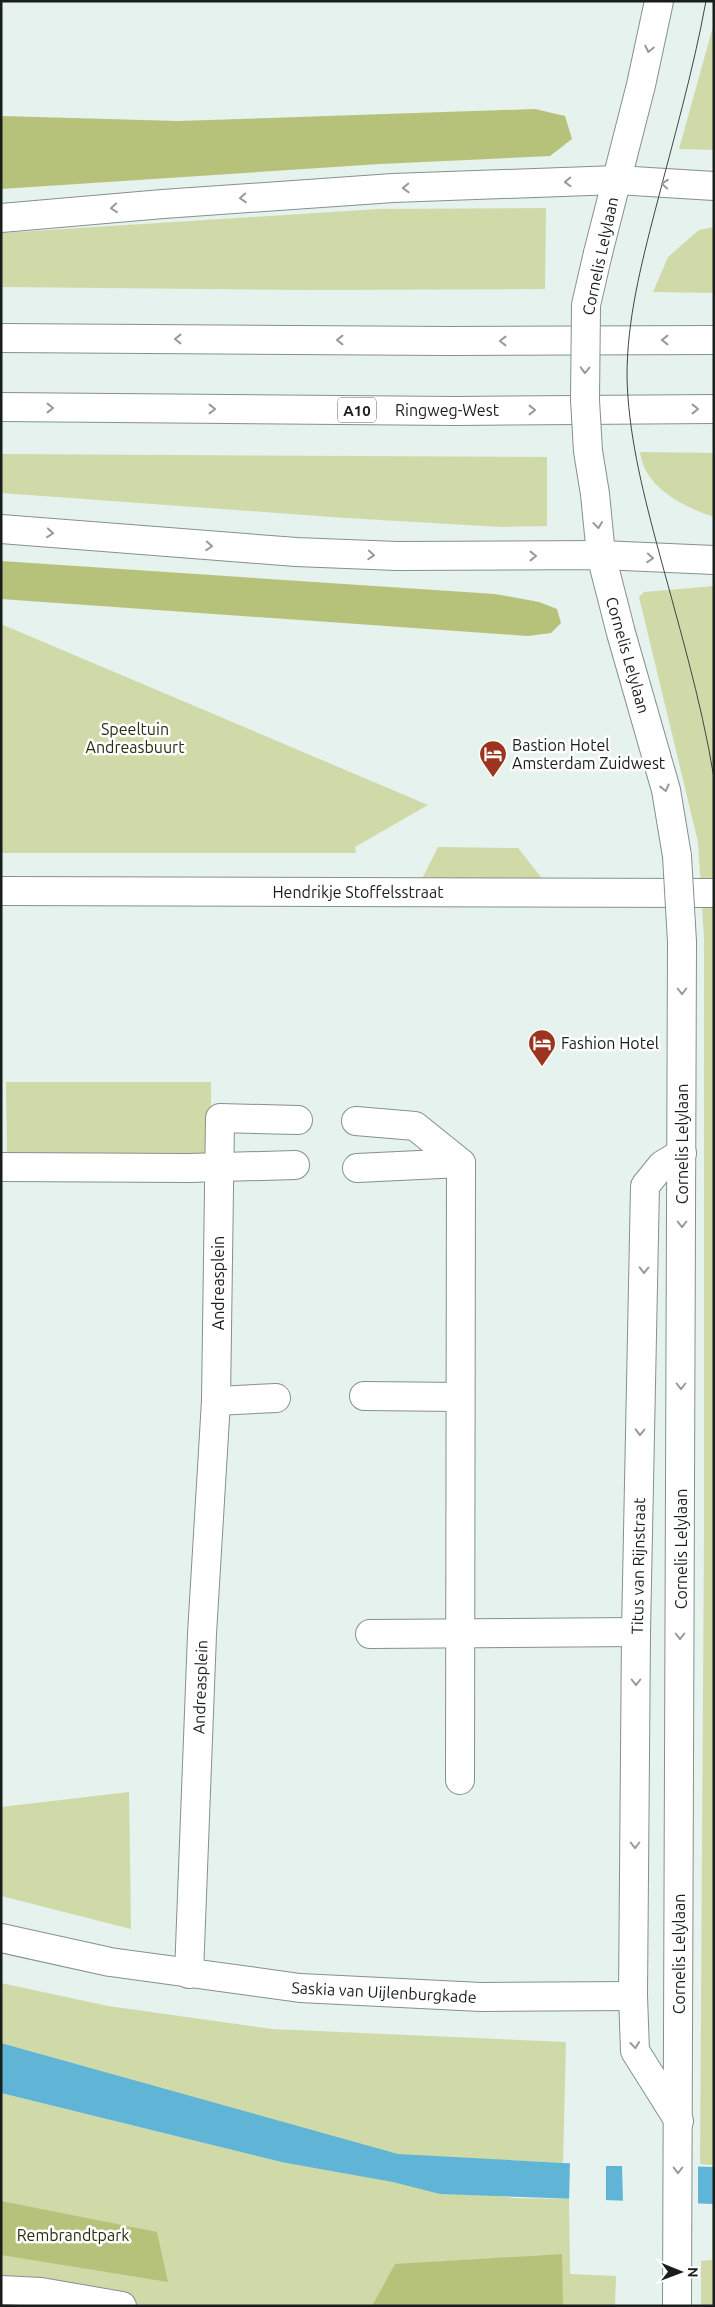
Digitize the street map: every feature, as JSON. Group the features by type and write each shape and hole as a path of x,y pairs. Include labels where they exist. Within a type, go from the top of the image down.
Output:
{"main road":[{"name":"Cornelis Lelylaan","path":"659,1 641,85 586,305 585,400 588,450 595,494 601,555 620,633 666,790 678,856 682,942 682,1153 677,2306"},
{"path":"1,218 163,204 393,188 617,180 714,186"},
{"path":"1,338 449,341 714,340"},
{"name":"Ringweg-West","path":"1,408 455,411 714,409"},
{"path":"1,529 296,552 397,556 601,555 714,560"},
{"name":"Hendrikje Stoffelsstraat","path":"1,891 714,893"},
{"name":"Andreasplein","path":"189,1974 202,1634 216,1401 220,1118 298,1120"},
{"path":"356,1120 415,1126 461,1163"},
{"name":"Titus van Rijnstraat","path":"633,1996 636,1632 645,1186 662,1165 682,1153"},
{"path":"357,1168 461,1163"},
{"path":"460,1780 462,1634 461,1163"},
{"path":"1,1167 189,1168 295,1165"},
{"path":"364,1396 460,1397"},
{"path":"216,1401 276,1398"},
{"path":"370,1634 636,1632"},
{"name":"Saskia van Uijlenburgkade","path":"1,1938 110,1962 300,1988 480,1998 633,1996"},
{"path":"633,1996 635,2051 678,2121"},
{"path":"1,2290 41,2292 122,2306"}],"green space":[{"path":"714,23 714,150 679,149"},
{"path":"535,109 565,116 572,139 550,156 380,164 1,189 1,116 178,121"},
{"path":"546,208 545,289 309,290 1,287 1,233 378,209"},
{"path":"714,227 714,293 653,292 668,257 699,230"},
{"path":"640,452 714,453 714,517 690,508 667,494 649,476"},
{"path":"1,454 547,457 547,526 501,527 346,518 1,493"},
{"path":"1,561 495,594 539,602 557,609 561,623 551,633 528,636 1,599"},
{"path":"714,586 714,2306 701,2306 701,2261 712,2260 712,2165 700,2164 704,1534 704,938 698,842 639,597 644,592"},
{"name":"Speeltuin Andreasbuurt","path":"1,624 428,805 355,847 356,853 1,853"},
{"path":"438,847 518,848 556,896 414,895"},
{"path":"6,1082 211,1082 211,1156 7,1156"},
{"path":"129,1792 131,1929 1,1896 1,1807"},
{"path":"1,1983 108,2006 272,2029 566,2042 563,2163 398,2155 1,2043"},
{"name":"Rembrandtpark","path":"1,2093 281,2162 514,2198 569,2199 570,2274 616,2276 615,2306 1,2306","holes":["562,2254 562,2274 434,2262"]},
{"path":"1,2201 157,2232 168,2282 1,2255"},
{"path":"562,2254 563,2306 372,2306 395,2264"}],"water":[{"path":"1,2043 398,2154 563,2163 714,2167 714,2204 440,2194 393,2182 281,2162 1,2093"}],"pier":[{"path":"570,2161 698,2165 698,2206 623,2203 622,2166 606,2166 606,2203 569,2202"}],"tram line":[{"path":"706,1 689,80 640,272 629,334 627,376 630,418 641,480 695,689 714,778"}],"place":[{"name":"Bastion Hotel Amsterdam Zuidwest","path":"493,778"},
{"name":"Fashion Hotel","path":"542,1067"}]}
